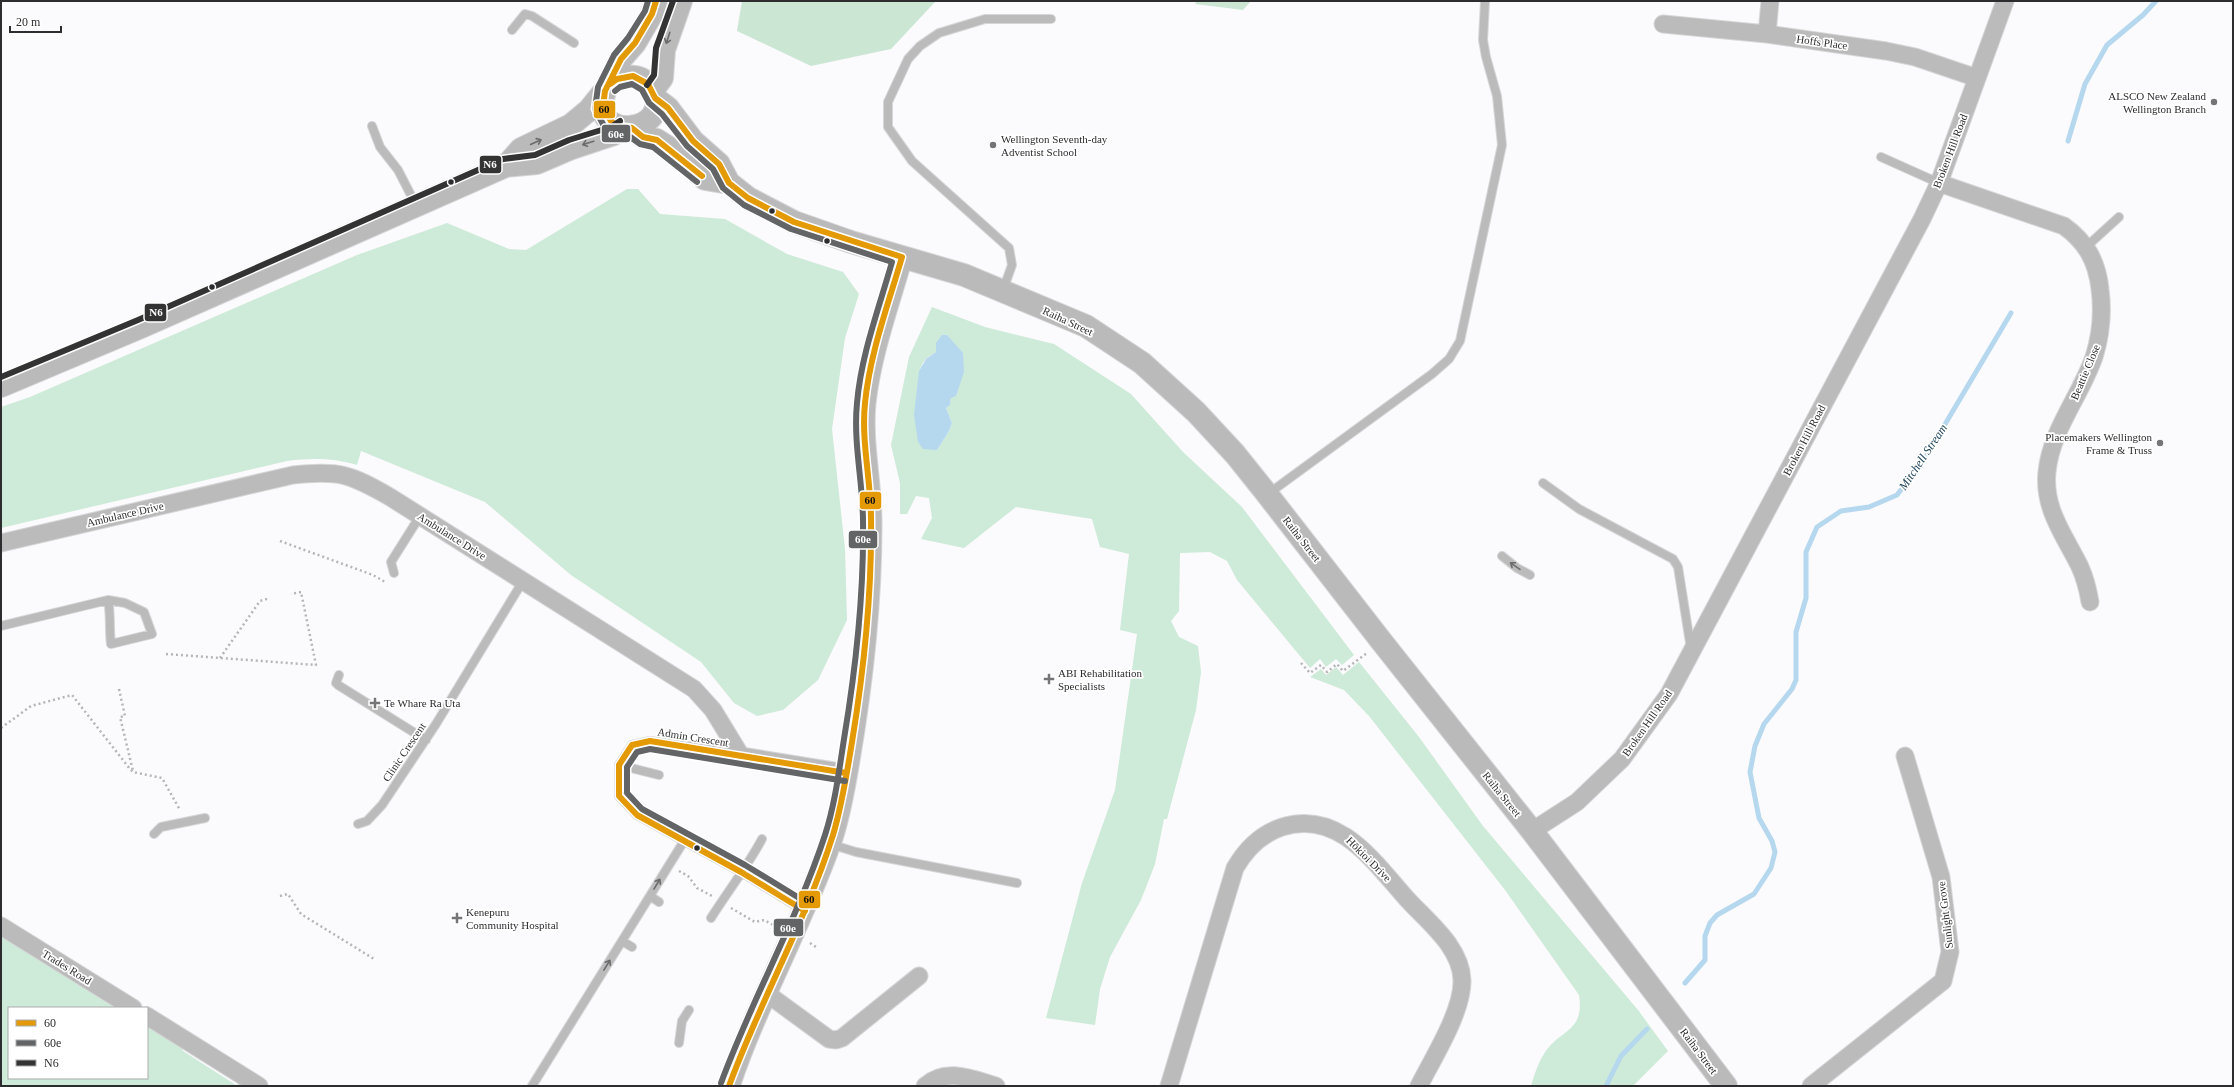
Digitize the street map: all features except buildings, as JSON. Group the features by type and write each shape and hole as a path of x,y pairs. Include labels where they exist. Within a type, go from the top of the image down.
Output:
{"main road":[{"path":"628,128 611,121 606,115 603,103 608,87 621,59 635,43 652,14 656,1"},
{"path":"1,386 141,327 506,166 537,163 572,148 647,121 655,107 654,94 662,78 664,50 681,1"},
{"path":"506,166 521,149 571,125 589,110 608,87 621,78 633,76 641,78 654,94"},
{"name":"Raiha Street","path":"654,94 668,108 693,141 719,164 729,183 748,198 794,222 902,257 964,275 1086,326 1142,363 1196,412 1235,454 1267,494 1532,831 1726,1086"},
{"name":"Raiha Street","path":"628,128 643,137 657,140 671,149 705,179 729,183"}],"street":[{"path":"1767,34 1770,1"},
{"name":"Broken Hill Road","path":"1532,831 1577,802 1622,759 1669,694 1922,219 1939,183 2005,1"},
{"name":"Hoffs Place","path":"1663,24 1767,34 1893,52 1915,57 1977,78"},
{"name":"Beattie Close","path":"1939,183 2064,226 2076,235 2086,247 2099,276 2102,316 2099,339 2093,359 2056,436 2047,472 2050,510 2080,568 2090,602"},
{"path":"732,1077 766,993 805,911 830,844 846,773 869,601 871,508 865,427 865,405 872,356 902,257"},
{"name":"Ambulance Drive","path":"1,543 293,475 323,472 345,475 362,481 420,516 694,689 712,710 741,756"},
{"path":"741,756 846,773"},
{"name":"Sunlight Grove","path":"1811,1086 1943,981 1950,952 1941,877 1905,756"},
{"name":"Hōkioi Drive","path":"1169,1086 1235,868 1241,857 1261,837 1290,825 1304,823 1337,830 1358,845 1442,937 1457,959 1462,979 1460,1001 1419,1086"},
{"name":"Trades Road","path":"1,926 131,1007"},
{"path":"766,993 828,1039 836,1040 842,1038 919,976"},
{"path":"148,1017 259,1086"},
{"path":"925,1086 933,1079 951,1075 996,1086"}],"lane":[{"path":"1267,494 1432,374 1449,359 1460,341 1502,145 1497,96 1486,57 1484,40 1485,1"},
{"path":"512,30 525,14 532,16 574,43"},
{"path":"1002,292 1012,265 1009,248 912,161 888,127 888,102 908,59 920,46 939,33 985,19 1051,19"},
{"path":"372,126 380,147 398,170 416,206"},
{"path":"1881,157 1939,183"},
{"path":"2086,247 2119,216"},
{"path":"1543,483 1579,509 1673,559 1678,567 1691,652"},
{"path":"394,573 391,562 420,516"},
{"path":"1502,556 1517,568 1530,575"},
{"name":"Clinic Crescent","path":"358,824 367,821 382,805 426,740 523,581"},
{"path":"1,626 108,600 125,603 144,612 152,634 111,644 109,630 111,616 108,600"},
{"path":"340,675 336,683 338,685 426,740"},
{"name":"Admin Crescent","path":"619,765 632,745 650,741 704,748 741,756"},
{"path":"659,775 619,765 619,796 637,815 741,872 805,911"},
{"path":"154,834 161,827 205,818"},
{"path":"711,918 741,872 749,863 762,839"},
{"path":"532,1086 684,841"},
{"path":"830,844 856,852 1017,883"},
{"path":"650,896 659,902"},
{"path":"622,941 632,947"},
{"path":"680,1043 682,1021 689,1010"}],"path":[{"path":"280,541 373,575 388,584"},
{"path":"166,654 316,665 301,592 291,594"},
{"path":"220,658 260,601 270,598"},
{"path":"1301,663 1310,673 1321,665 1327,672 1337,664 1343,671 1352,665"},
{"path":"119,689 126,716 120,718 133,772"},
{"path":"1,728 32,706 72,695 133,772 162,778 179,808"},
{"path":"668,865 688,876 697,888 716,899"},
{"path":"280,896 288,894 301,914 374,959"},
{"path":"726,905 755,922 764,920 816,947"}],"green space":[{"path":"742,1 936,1 891,49 811,66 737,31"},
{"path":"1197,1 1251,1 1243,10 1195,4"},
{"path":"627,189 638,189 660,214 725,219 787,254 843,272 859,294 845,338 832,429 845,549 847,620 818,680 783,710 757,716 734,703 701,662 571,575 485,502 361,451 357,465 322,459 287,461 1,528 1,407 30,397 357,255 447,223 509,249 526,250"},
{"path":"932,307 985,327 1054,344 1131,394 1183,452 1242,507 1354,655 1342,665 1336,659 1326,667 1320,659 1310,668 1237,580 1227,561 1210,552 1180,553 1179,611 1171,621 1179,637 1198,646 1201,672 1196,710 1167,819 1164,819 1155,864 1141,900 1110,957 1100,989 1095,1025 1046,1018 1082,883 1115,790 1137,634 1120,630 1129,554 1100,547 1092,519 1016,507 964,548 921,539 932,518 929,498 916,496 907,514 900,514 900,483 891,445 909,357","holes":["936,343 951,398 950,405 946,408 952,423 949,431 937,450 925,416 919,390 921,367 926,359 936,352"]},
{"path":"1359,662 1419,737 1483,826 1638,1010 1668,1051 1633,1086 1531,1086 1538,1065 1544,1054 1550,1046 1575,1024 1580,1007 1579,995 1505,890 1369,716 1344,690 1310,677 1321,669 1326,675 1336,667 1343,675"},
{"path":"1,931 123,1007 8,1007 8,1079 148,1079 148,1023 181,1043 183,1051 236,1085 242,1082 249,1086 1,1086"}],"water":[{"path":"942,335 947,335 963,353 964,372 956,396 951,398 950,405 946,408 952,423 949,431 937,450 923,449 918,442 914,415 919,371 926,359 936,352 936,343"}],"waterway":[{"name":"Mitchell Stream","path":"2068,141 2085,84 2107,45 2143,15 2156,1"},
{"name":"Mitchell Stream","path":"1685,983 1705,960 1705,936 1710,923 1717,915 1754,894 1771,868 1775,852 1772,841 1759,818 1750,772 1755,746 1764,724 1792,689 1796,680 1796,632 1806,598 1806,552 1817,527 1841,511 1869,507 1897,495 1925,458 2011,313"},
{"name":"Mitchell Stream","path":"1606,1086 1621,1056 1647,1029"}],"transit line":[{"name":"60e","path":"648,1 645,11 628,38 614,55 598,87 595,109 604,126 612,133 629,136 640,144 653,147 697,182"},
{"name":"60","path":"656,1 652,14 635,43 621,59 605,91 603,107 611,121 617,126 632,128 643,137 657,140 702,176"},
{"name":"N6","path":"647,85 654,75 656,48 673,1"},
{"name":"60","path":"610,84 617,79 633,76 648,84 655,98 668,108 693,141 719,164 729,183 748,198 794,222 902,257 875,347 867,384 864,432 871,504 869,603 860,687 842,801 833,835 810,899 741,1054 729,1086"},
{"name":"60e","path":"615,91 620,87 632,84 642,90 649,103 662,114 687,146 713,169 723,188 744,205 791,229 892,262 866,349 857,403 856,433 863,507 861,604 852,685 834,799 825,835 814,867 788,929 746,1021 721,1083"},
{"name":"N6","path":"1,377 138,320 503,159 535,155 569,140 611,127 620,121"},
{"name":"60","path":"805,911 741,872 637,815 619,796 619,765 632,745 650,741 846,773"},
{"name":"60e","path":"809,904 745,865 642,809 627,793 627,767 637,752 650,749 845,781"}],"place":[{"name":"ALSCO New Zealand Wellington Branch","path":"2214,102"},
{"name":"Wellington Seventh-day Adventist School","path":"993,145"},
{"name":"Placemakers Wellington Frame & Truss","path":"2160,443"},
{"name":"ABI Rehabilitation Specialists","path":"1049,679"},
{"name":"Te Whare Ra Uta","path":"375,703"},
{"name":"Kenepuru Community Hospital","path":"457,918"}]}
